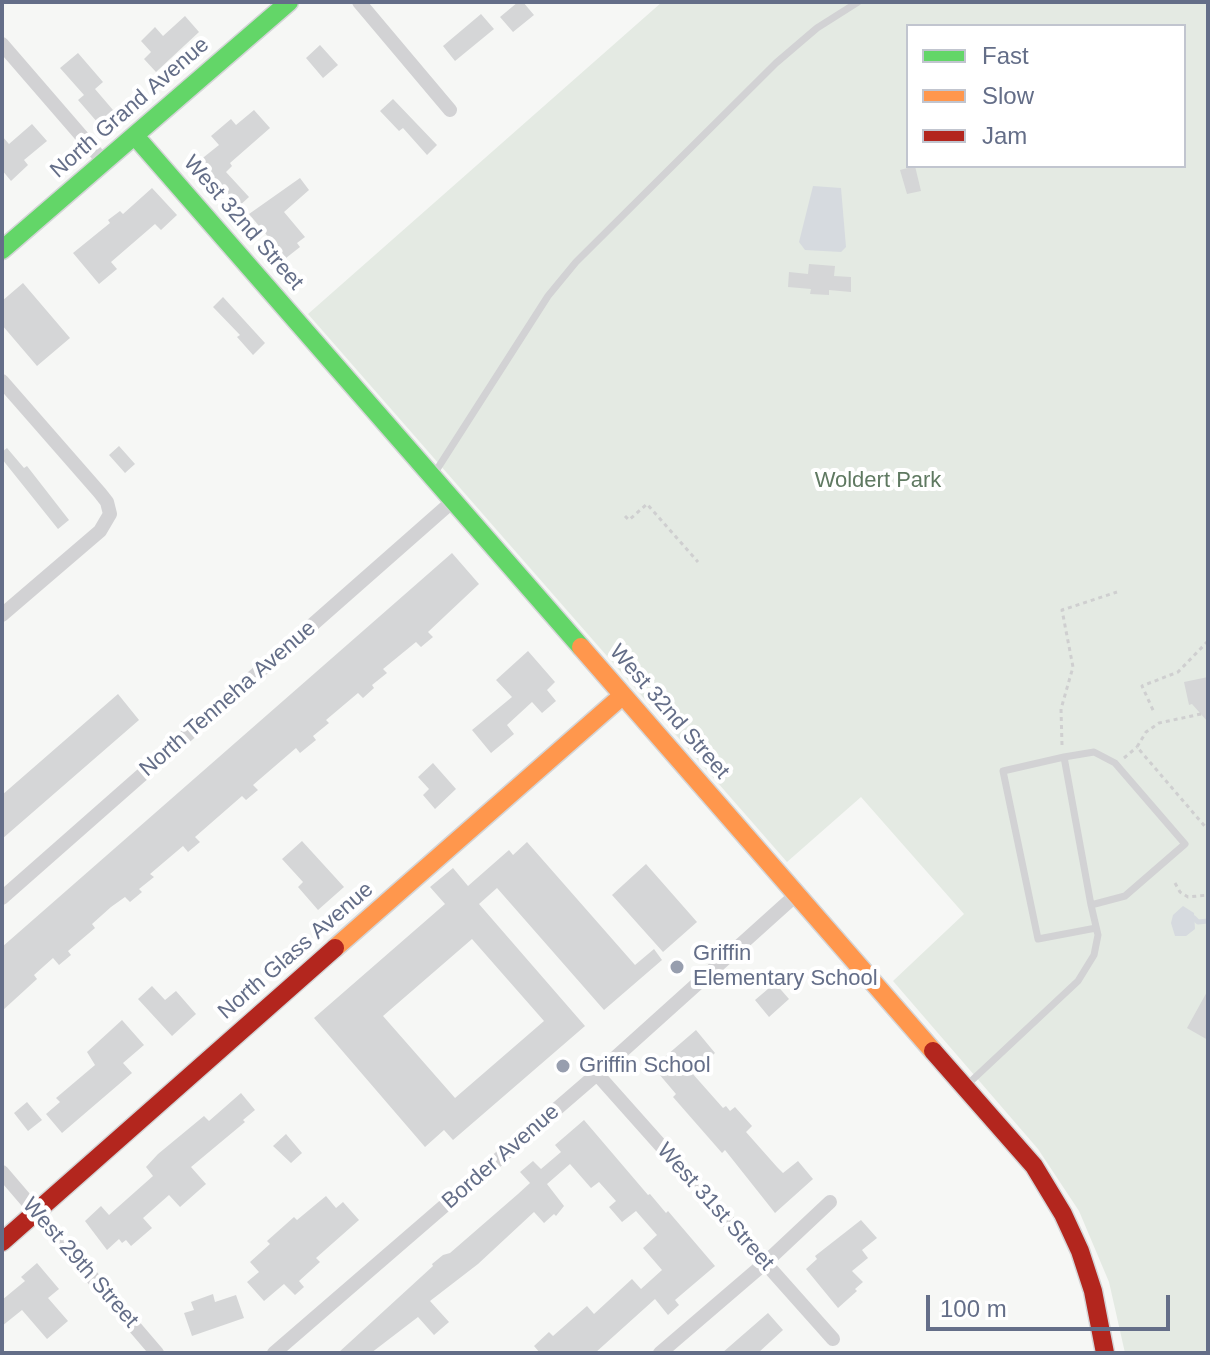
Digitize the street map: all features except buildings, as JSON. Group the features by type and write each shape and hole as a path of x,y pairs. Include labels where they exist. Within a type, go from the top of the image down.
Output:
{"street":[{"name":"North Grand Avenue","path":"2,250 289,2"},
{"path":"359,2 450,110"},
{"path":"2,44 104,162"},
{"name":"West 32nd Street","path":"135,136 1034,1166 1063,1214 1093,1291 1105,1353"},
{"path":"2,381 100,493 107,502 110,514 100,531 2,615"},
{"name":"North Tenneha Avenue","path":"2,898 454,500"},
{"name":"North Glass Avenue","path":"2,1242 622,696"},
{"name":"Border Avenue","path":"274,1353 597,1074 797,894"},
{"name":"West 31st Street","path":"597,1074 833,1339"},
{"name":"West 29th Street","path":"2,1172 157,1353"},
{"path":"660,1353 765,1263 830,1202"}],"lane":[{"path":"433,476 548,296 576,262 776,63 817,28 858,2"},
{"path":"1091,905 1125,896 1185,844 1108,758 1094,752 1003,771 1038,939 1096,928"},
{"path":"966,1086 1078,981 1094,955 1098,935 1064,757"}],"path":[{"path":"625,516 629,520 647,504 698,562"},
{"path":"1064,757 1061,709 1072,676 1073,657 1062,610 1117,592"},
{"path":"1153,710 1142,686 1178,672 1208,641"},
{"path":"1201,714 1159,723 1146,732 1137,747 1208,830"},
{"path":"1156,716 1159,723"},
{"path":"1202,823 1208,818"},
{"path":"1175,883 1183,895 1208,895"}],"green space":[{"name":"Woldert Park","path":"662,2 1208,2 1208,1353 1125,1353 1109,1282 1079,1211 1038,1149 893,981 964,914 861,797 787,862 308,314"}],"shaded area":[{"path":"813,186 841,188 846,247 841,252 805,250 799,242"},
{"path":"1183,906 1194,913 1195,929 1186,936 1175,936 1171,923 1173,915"}],"waterway":[{"path":"1194,918 1198,922 1208,921"}],"traffic: fast":[{"path":"2,250 289,2"},
{"path":"135,136 581,647"}],"traffic: slow":[{"path":"581,647 933,1051"},
{"path":"335,948 622,696"}],"traffic: jam":[{"path":"2,1242 335,948"},
{"path":"933,1051 1034,1166 1063,1214 1080,1251 1093,1291 1105,1353"}],"place":[{"name":"Griffin Elementary School","path":"677,967"},
{"name":"Griffin School","path":"563,1066"}]}
